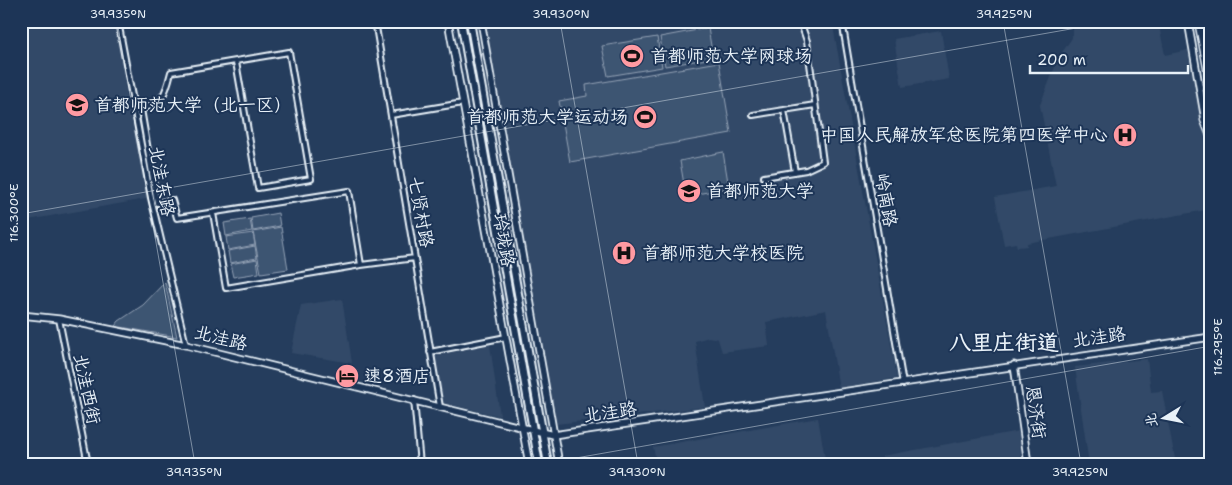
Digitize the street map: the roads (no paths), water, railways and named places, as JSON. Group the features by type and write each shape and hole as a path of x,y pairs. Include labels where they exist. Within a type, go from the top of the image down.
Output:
{"highway":[{"path":"1199,21 1211,83"},
{"path":"1208,21 1211,34"},
{"path":"1206,120 1211,135"}],"main road":[{"name":"玲珑路","path":"461,21 539,464"},
{"name":"玲珑路","path":"470,21 548,464"}],"street":[{"name":"北洼东路","path":"118,21 151,198 186,345"},
{"name":"七贤村路","path":"375,21 440,407"},
{"name":"玲珑路","path":"448,21 529,464"},
{"name":"玲珑路","path":"481,21 559,464"},
{"path":"764,177 795,172 823,162 806,41 800,21"},
{"name":"岭南路","path":"842,21 904,384"},
{"path":"1188,21 1206,120"},
{"path":"236,62 258,188 311,179 289,52 171,72 167,88 159,102 153,107 141,109 156,203 172,200 177,218 349,191 361,265"},
{"path":"391,115 463,103"},
{"path":"753,115 815,105"},
{"path":"784,110 795,172"},
{"path":"214,213 226,288 361,265 415,258"},
{"name":"北洼路","path":"21,315 58,319 186,345 553,434 904,384 1014,365 1211,337"},
{"name":"北洼西街","path":"58,319 88,464"},
{"path":"430,352 506,337"},
{"name":"恩济街","path":"1014,365 1028,464"},
{"path":"414,400 420,464"}],"place":[{"name":"首都师范大学网球场","path":"632,56"},
{"name":"首都师范大学（北一区）","path":"77,105"},
{"name":"首都师范大学运动场","path":"645,117"},
{"name":"中国人民解放军总医院第四医学中心","path":"1125,135"},
{"name":"首都师范大学","path":"689,191"},
{"name":"首都师范大学校医院","path":"624,253"},
{"name":"速8酒店","path":"347,376"}],"district":[{"name":"八里庄街道","path":"1004,342"}]}
